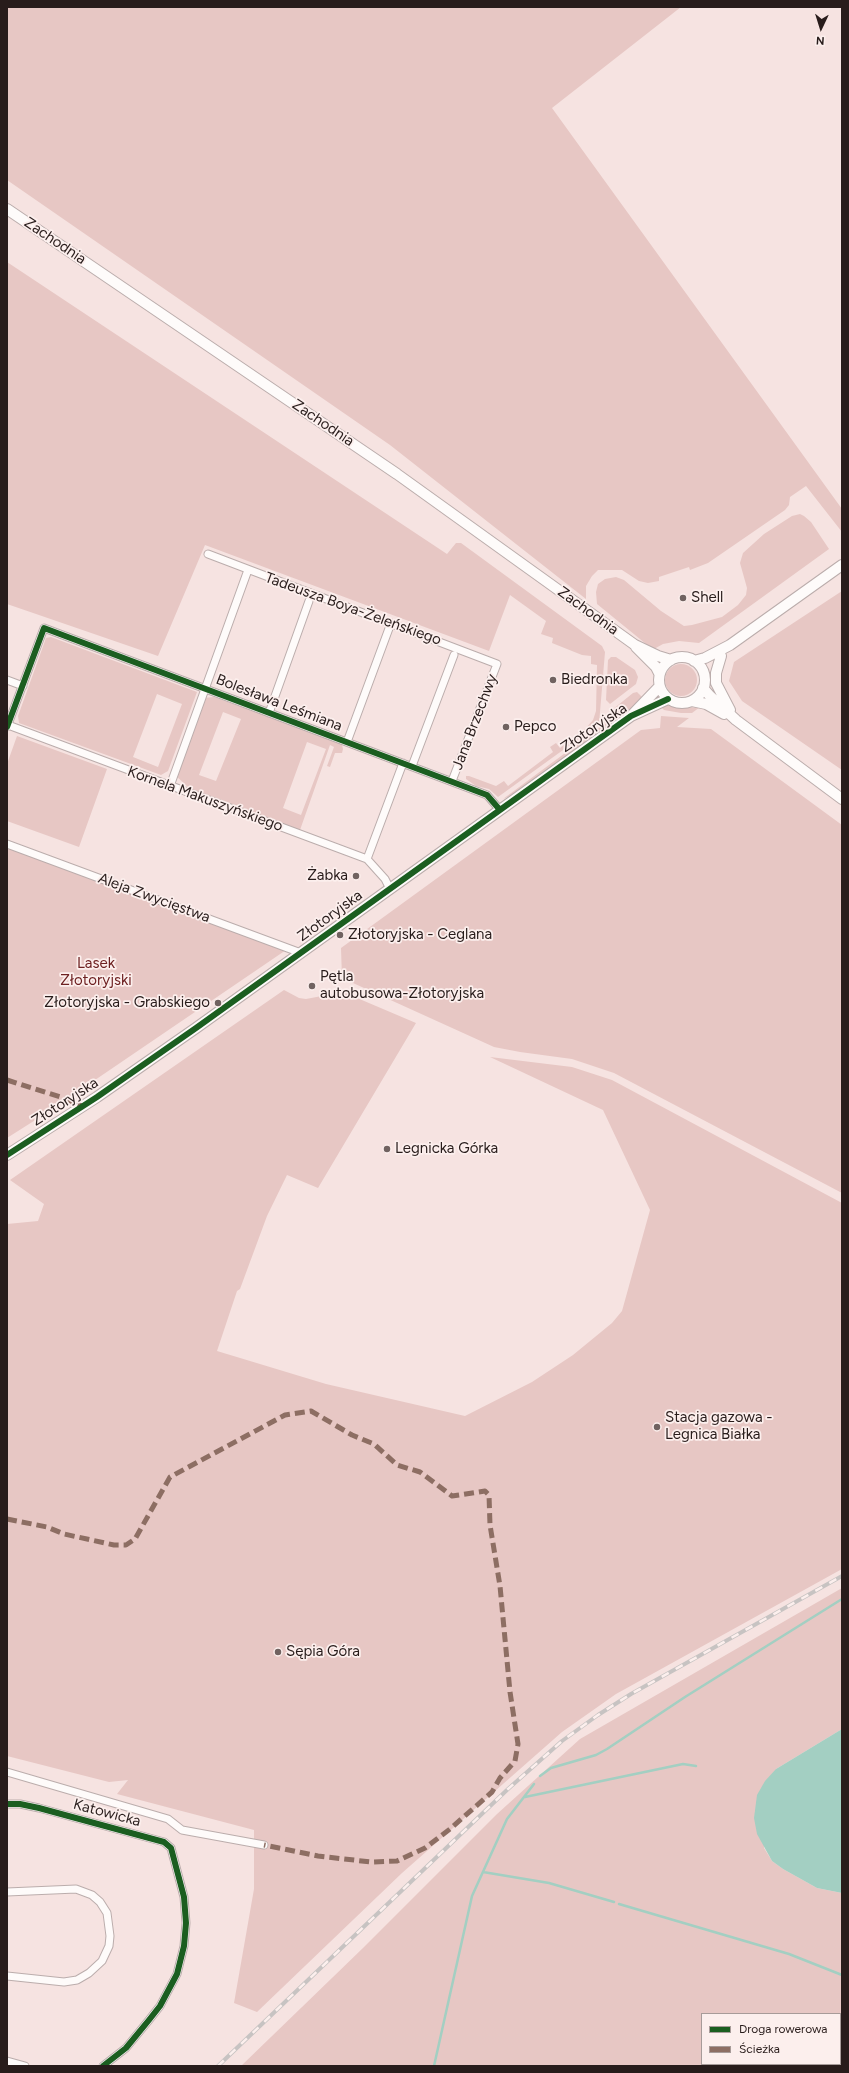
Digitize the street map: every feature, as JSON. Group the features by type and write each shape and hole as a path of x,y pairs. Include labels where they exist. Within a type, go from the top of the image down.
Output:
{"main road":[{"name":"Zachodnia","path":"7,209 397,474 635,645 670,660"},
{"path":"694,661 705,658 730,645 842,565"},
{"name":"Zachodnia","path":"635,645 656,667 659,673"},
{"path":"704,676 711,665 730,645"},
{"path":"721,656 716,673 716,683 720,693 736,720"},
{"path":"692,701 700,694 703,688 704,676 702,669 694,661 684,657 670,660 659,673 659,687 668,699 681,703 692,701 706,704 736,720"},
{"name":"Złotoryjska","path":"7,1156 97,1097 301,953 631,716 659,687"},
{"path":"703,688 736,720 842,799"},
{"name":"Złotoryjska","path":"631,716 668,699"}],"street":[{"name":"Tadeusza Boya-Żeleńskiego","path":"208,554 498,664"},
{"path":"170,786 248,570"},
{"path":"269,713 309,601"},
{"path":"347,742 390,623"},
{"name":"Bolesława Leśmiana","path":"23,686 44,628 452,781 487,795 500,810"},
{"path":"412,766 454,655"},
{"name":"Jana Brzechwy","path":"452,781 498,664"},
{"path":"7,680 23,686 7,726"},
{"name":"Kornela Makuszyńskiego","path":"7,726 367,859 385,879 390,889"},
{"path":"367,859 403,763"},
{"name":"Aleja Zwycięstwa","path":"7,844 301,953"},
{"path":"7,1772 168,1819 182,1830 264,1845"},
{"name":"Katowicka","path":"7,1804 20,1804 39,1808 164,1842 171,1848 184,1897 186,1923 184,1946 177,1974 160,2006 149,2020 126,2048 103,2066"},
{"path":"7,1892 76,1889 92,1895 100,1902 107,1913 110,1936 109,1946 102,1962 90,1973 77,1980 64,1982 7,1976"},
{"path":"7,2061 25,2066"}],"green space":[{"path":"7,7 681,7 552,108 842,509 842,532 806,486 790,497 789,505 785,510 708,563 690,570 689,567 659,577 659,581 648,583 639,581 622,570 598,570 586,586 586,599 390,445 7,180"},
{"path":"7,262 447,554 456,543 461,543 602,646 605,652 599,724 498,797 489,789 476,786 466,779 466,776 469,776 496,786 504,781 508,786 553,752 550,747 556,743 560,748 586,728 593,720 596,711 597,665 591,664 591,656 582,655 552,643 553,638 541,634 546,621 510,595 489,651 205,545 158,656 7,604"},
{"path":"800,514 811,522 829,549 699,643 679,641 663,644 654,649 651,648 597,604 596,592 598,584 605,579 616,577 624,580 661,611 684,626 722,617 738,605 746,595 747,588 740,563 743,553 764,534 792,516"},
{"path":"842,591 842,770 742,701 729,681 734,662"},
{"path":"51,637 197,692 168,771 161,775 19,723 18,716 46,638","holes":["157,694 182,704 158,767 133,757"]},
{"path":"611,657 616,657 635,670 638,677 636,684 610,704 606,700 608,660"},
{"path":"678,664 684,664 694,671 697,680 696,686 690,693 684,696 678,696 668,689 665,683 665,677 672,667"},
{"path":"637,692 643,698 611,725 510,796 503,799 599,728 607,714 633,693"},
{"path":"214,697 342,745 342,753 335,753 330,767 327,766 334,747 330,745 300,830 189,788 175,775 203,698","holes":["223,712 241,719 216,781 199,775","307,742 326,749 301,815 283,808"]},
{"path":"666,704 681,708 700,707 692,713 681,713 664,710 659,705"},
{"path":"661,716 689,718 677,727 711,729 842,825 842,1193 614,1073 572,1059 494,1047 342,978 341,948 641,730 660,728"},
{"path":"17,736 107,769 79,847 7,821 7,764"},
{"name":"Lasek Złotoryjski","path":"7,842 289,948 48,1112 7,1138"},
{"path":"284,990 299,998 306,999 343,992 416,1023 318,1188 287,1175 267,1216 240,1289 237,1291 217,1351 326,1384 465,1416 532,1382 573,1355 612,1323 622,1311 650,1210 603,1110 490,1057 572,1067 612,1080 842,1203 842,1569 616,1694 562,1732 402,1873 257,2012 234,2003 254,1889 254,1830 117,1794 128,1780 109,1782 7,1756 7,1224 38,1221 44,1204 10,1180"},
{"path":"842,1588 842,1729 776,1769 764,1848 772,1861 783,1869 817,1888 842,1893 842,2066 241,2066 363,1948 497,1814 580,1739"}],"shaded area":[{"path":"842,1729 842,1893 817,1888 783,1869 772,1861 757,1834 754,1818 757,1795 765,1781 776,1769"}],"waterway":[{"path":"540,1776 551,1768 596,1755 607,1749 685,1697 842,1599"},
{"path":"525,1797 683,1764 696,1766"},
{"path":"434,2066 472,1896 507,1819 534,1784"},
{"path":"483,1872 549,1883 614,1902"},
{"path":"619,1904 789,1954 842,1975"}],"railway":[{"path":"218,2066 508,1789 562,1741 598,1715 631,1694 842,1576"}],"marked path":[{"path":"7,1080 64,1098 82,1106"},
{"path":"7,1519 47,1527 64,1534 114,1545 126,1545 135,1539 170,1477 285,1415 311,1411 352,1435 374,1444 397,1465 420,1472 452,1496 485,1491 489,1495 490,1525 500,1586 510,1692 518,1744 515,1761 500,1778 492,1792 450,1829 425,1848 397,1861 371,1862 318,1856 264,1845"}],"cycle path":[{"path":"7,727 44,628 487,795 500,810"},
{"path":"7,1155 97,1097 196,1028 631,716 668,699"},
{"path":"7,1804 20,1804 39,1808 164,1842 171,1848 184,1897 186,1923 184,1946 177,1974 160,2006 149,2020 126,2048 103,2066"}],"place":[{"name":"Shell","path":"683,598"},
{"name":"Biedronka","path":"553,680"},
{"name":"Pepco","path":"506,727"},
{"name":"Żabka","path":"356,876"},
{"name":"Złotoryjska - Ceglana","path":"340,935"},
{"name":"Pętla autobusowa-Złotoryjska","path":"312,986"},
{"name":"Złotoryjska - Grabskiego","path":"218,1003"},
{"name":"Legnicka Górka","path":"387,1149"},
{"name":"Stacja gazowa - Legnica Białka","path":"657,1427"},
{"name":"Sępia Góra","path":"278,1652"}]}
